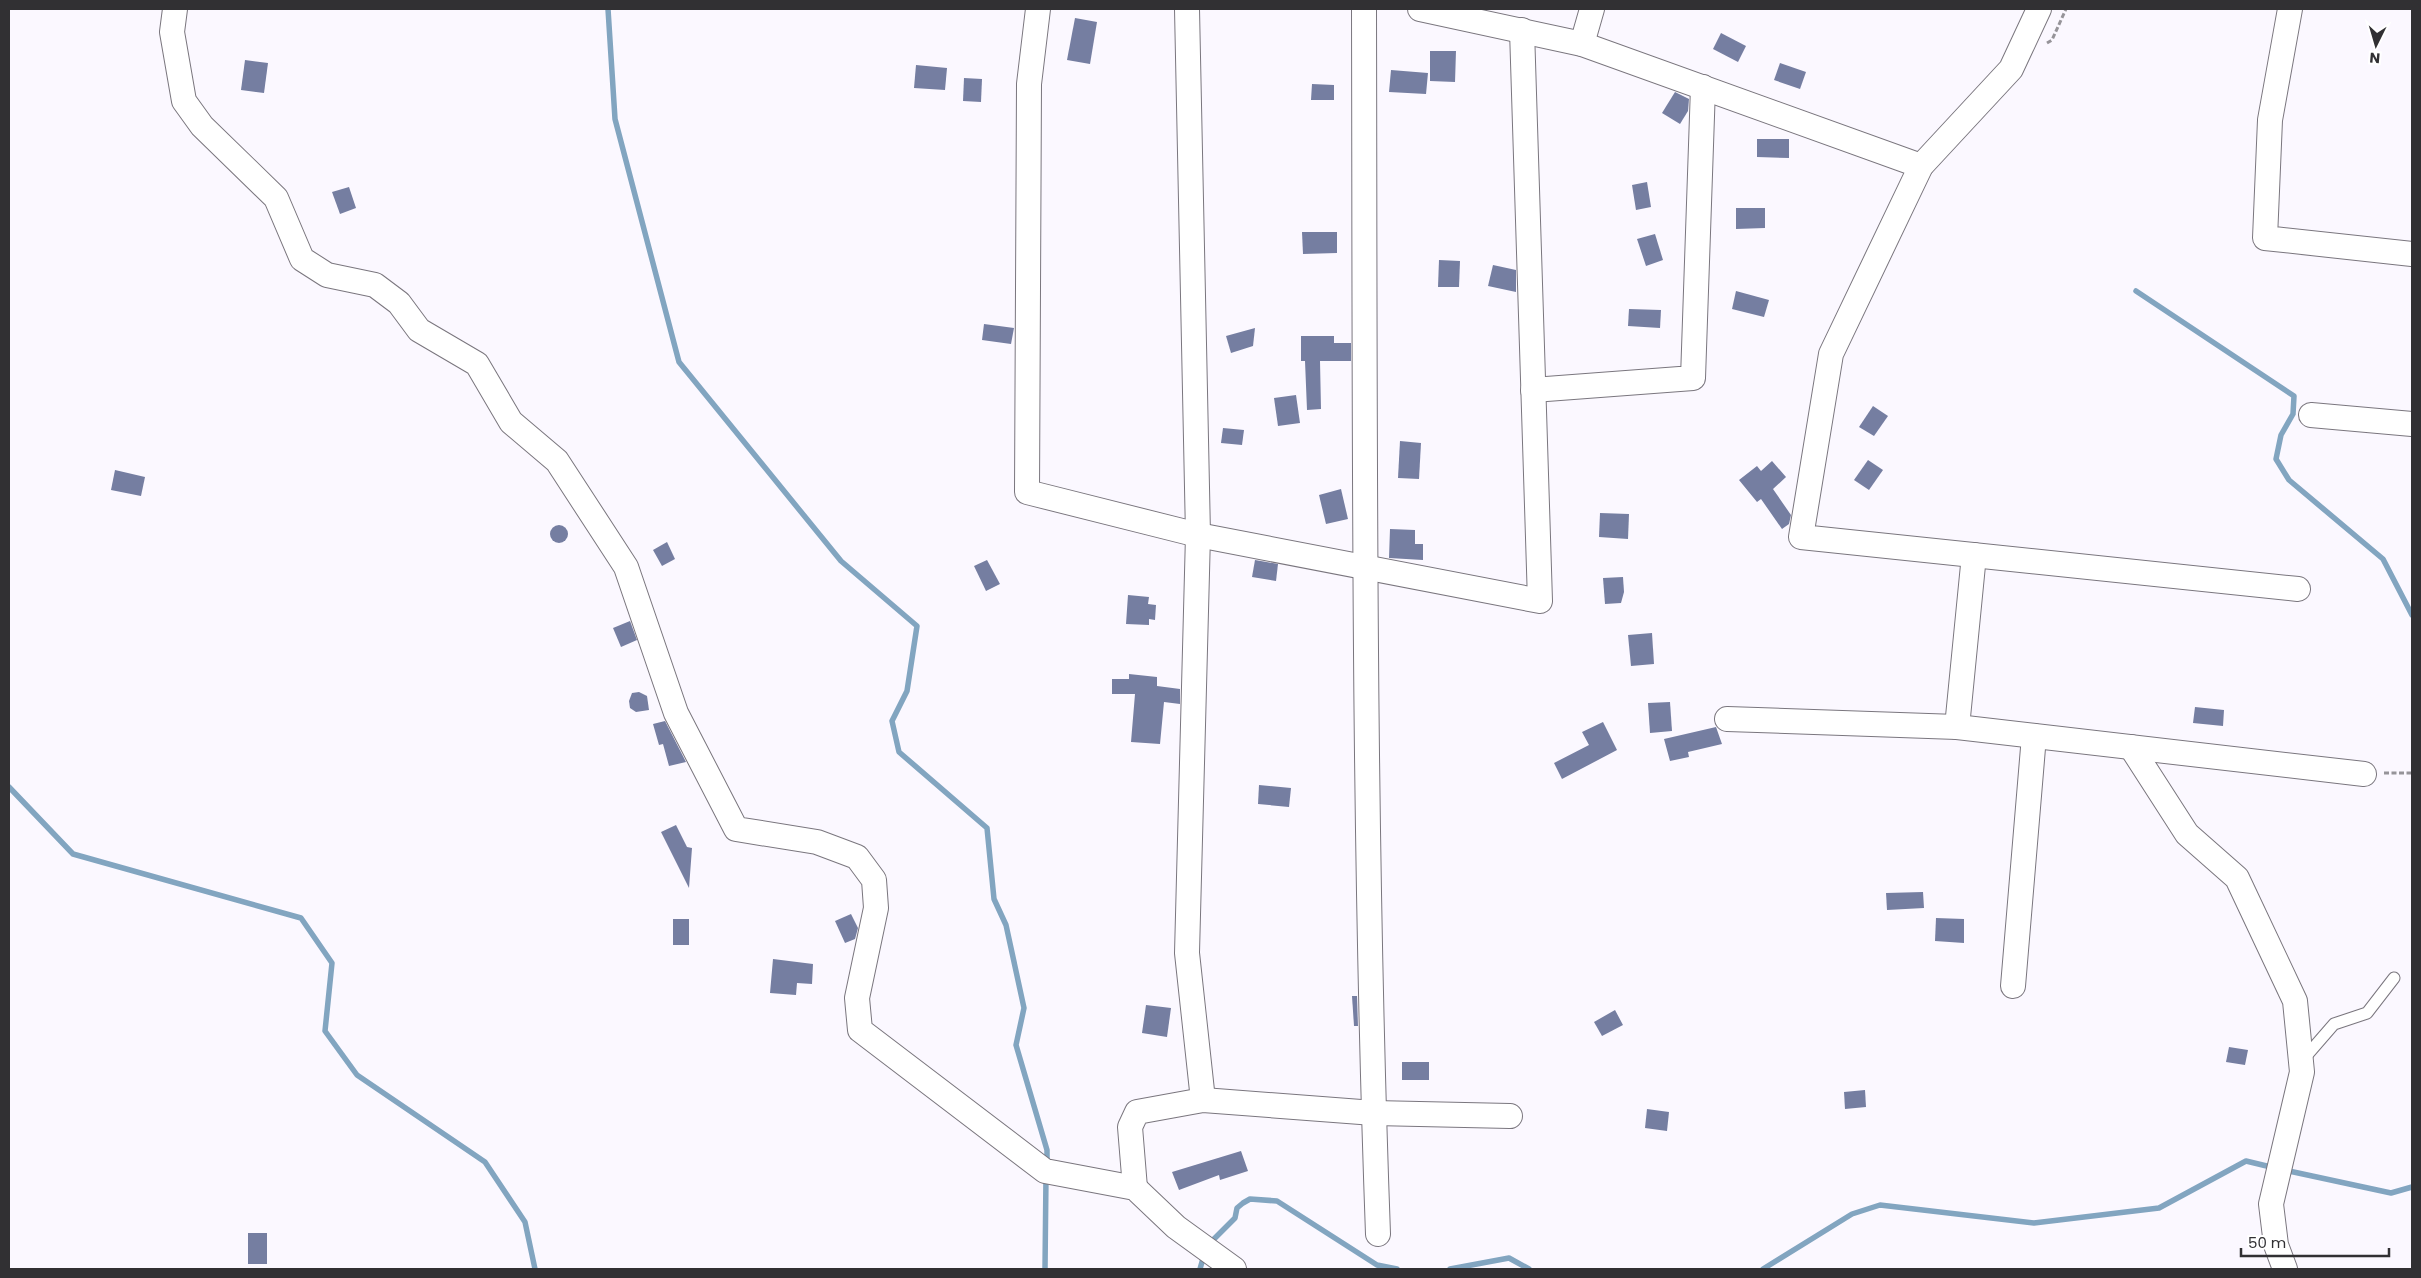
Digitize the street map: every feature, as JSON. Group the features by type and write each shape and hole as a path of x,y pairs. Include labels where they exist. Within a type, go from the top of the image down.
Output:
{"street":[{"path":"175,9 172,32 184,101 202,126 276,198 302,259 327,276 375,285 399,303 419,330 477,364 511,422 557,461 626,567 676,713 736,829 817,842 857,857 874,880 876,908 857,998 860,1030 1045,1171 1136,1188 1176,1227 1234,1269"},
{"path":"1038,9 1028,84 1027,492 1198,535 1366,569 1540,601 1522,30"},
{"path":"1187,9 1198,535 1187,953 1203,1100"},
{"path":"1364,9 1366,569 1374,1113 1378,1234"},
{"path":"1420,9 1582,44 1921,166"},
{"path":"1582,44 1592,9"},
{"path":"2038,9 2011,69 1921,166 1831,354 1801,537 2298,589"},
{"path":"2290,9 2270,120 2265,238 2412,254"},
{"path":"1533,390 1693,378 1703,87"},
{"path":"2311,415 2412,424"},
{"path":"1957,727 1974,555"},
{"path":"1727,719 1957,727 2364,774"},
{"path":"2013,986 2034,736"},
{"path":"2131,747 2187,834 2237,878 2295,1001 2302,1072 2271,1204 2276,1244 2285,1269"},
{"path":"1136,1188 1130,1127 1138,1112 1203,1100 1374,1113 1510,1116"}],"lane":[{"path":"2301,1062 2334,1024 2367,1013 2394,978"}],"path":[{"path":"2364,774 2407,771 2412,773"}],"building":[{"path":"1075,18 1097,22 1090,64 1067,60"},
{"path":"1721,33 1746,46 1738,62 1713,49"},
{"path":"1430,51 1456,51 1455,82 1430,81"},
{"path":"245,60 268,63 264,93 241,90"},
{"path":"1780,63 1806,72 1800,89 1774,80"},
{"path":"916,65 947,68 945,90 914,88"},
{"path":"1391,70 1428,73 1426,94 1389,92"},
{"path":"964,78 982,79 981,102 963,101"},
{"path":"1312,84 1334,85 1334,100 1311,100"},
{"path":"1675,92 1689,99 1688,111 1680,124 1662,113"},
{"path":"1757,139 1789,139 1789,158 1757,157"},
{"path":"1647,182 1651,207 1636,210 1632,185"},
{"path":"349,187 356,208 340,214 332,192"},
{"path":"1736,208 1765,208 1765,228 1736,229"},
{"path":"1302,232 1337,232 1337,253 1303,254"},
{"path":"1655,234 1663,260 1646,266 1637,239"},
{"path":"1439,260 1460,261 1459,287 1438,287"},
{"path":"1493,265 1516,270 1516,292 1488,286"},
{"path":"1736,291 1769,300 1764,317 1732,309"},
{"path":"1629,309 1661,310 1660,328 1628,326"},
{"path":"984,324 1014,328 1011,344 982,340"},
{"path":"1255,328 1253,346 1231,353 1226,336"},
{"path":"1301,336 1334,336 1334,343 1351,343 1351,361 1320,361 1321,409 1307,410 1305,361 1301,361"},
{"path":"1296,395 1300,423 1278,426 1274,398"},
{"path":"1873,406 1888,416 1874,436 1859,427"},
{"path":"1223,428 1244,430 1242,445 1221,443"},
{"path":"1400,441 1421,443 1419,479 1398,478"},
{"path":"1868,460 1883,470 1869,490 1854,480"},
{"path":"1772,461 1786,477 1773,489 1791,515 1789,524 1782,529 1761,499 1757,502 1739,480 1757,466 1761,471"},
{"path":"115,470 145,477 141,496 111,490"},
{"path":"1341,489 1348,519 1326,524 1319,495"},
{"path":"1600,513 1629,514 1628,539 1599,537"},
{"path":"559,525 565,528 568,534 565,540 559,543 553,540 550,534 553,528"},
{"path":"1390,529 1415,530 1415,544 1423,544 1423,560 1389,558"},
{"path":"667,542 675,559 662,566 653,550"},
{"path":"987,560 1000,584 986,591 974,566"},
{"path":"1255,560 1278,564 1276,581 1252,577"},
{"path":"1623,577 1624,592 1621,603 1605,604 1603,578"},
{"path":"1128,595 1149,597 1148,604 1156,605 1155,620 1149,619 1149,625 1126,624"},
{"path":"630,621 637,640 621,647 613,628"},
{"path":"1652,633 1654,664 1631,666 1628,635"},
{"path":"1129,674 1157,677 1157,686 1180,689 1180,704 1164,702 1160,744 1131,742 1135,694 1112,694 1112,679 1129,679"},
{"path":"639,692 647,696 649,710 636,712 630,708 629,701 632,693"},
{"path":"1670,702 1672,731 1650,733 1648,703"},
{"path":"2195,707 2224,710 2223,726 2193,723"},
{"path":"665,721 686,762 669,766 663,744 659,745 653,724"},
{"path":"1603,722 1617,750 1562,779 1554,763 1589,745 1582,732"},
{"path":"1716,727 1722,744 1688,752 1689,757 1670,761 1664,739"},
{"path":"1259,785 1291,788 1289,807 1258,804"},
{"path":"676,825 687,847 692,848 689,888 661,832"},
{"path":"1923,892 1924,908 1887,910 1886,893"},
{"path":"851,914 858,928 855,939 845,943 835,921"},
{"path":"1936,918 1964,919 1964,943 1935,941"},
{"path":"673,919 689,919 689,945 673,945"},
{"path":"773,959 813,964 812,984 797,983 796,995 770,993"},
{"path":"1352,996 1357,996 1358,1026 1354,1026"},
{"path":"1146,1005 1171,1008 1167,1037 1142,1033"},
{"path":"1615,1010 1623,1025 1602,1036 1594,1022"},
{"path":"2229,1047 2248,1050 2245,1065 2226,1062"},
{"path":"1402,1062 1429,1062 1429,1080 1402,1080"},
{"path":"1865,1090 1866,1107 1845,1109 1844,1092"},
{"path":"1647,1109 1669,1112 1667,1131 1645,1128"},
{"path":"1241,1151 1248,1171 1220,1180 1219,1175 1179,1190 1172,1172"},
{"path":"248,1233 267,1233 267,1264 248,1264"}],"waterway":[{"path":"608,9 615,119 679,362 841,561 917,626 907,691 892,721 899,752 987,828 994,899 1006,925 1024,1008 1016,1045 1047,1150 1047,1164"},
{"path":"2136,291 2294,396 2293,414 2281,435 2276,459 2289,480 2383,559 2412,615"},
{"path":"9,787 73,854 301,918 332,963 325,1031 357,1075 485,1162 525,1222 535,1269"},
{"path":"1763,1269 1852,1214 1880,1205 2034,1223 2159,1208 2246,1161 2275,1168"},
{"path":"2284,1170 2391,1193 2412,1187"},
{"path":"1045,1269 1046,1176"},
{"path":"1209,1244 1235,1218 1237,1208 1243,1203 1250,1199 1277,1201 1377,1265 1397,1269"},
{"path":"1200,1269 1204,1255"},
{"path":"1450,1269 1509,1258 1529,1269"}]}
